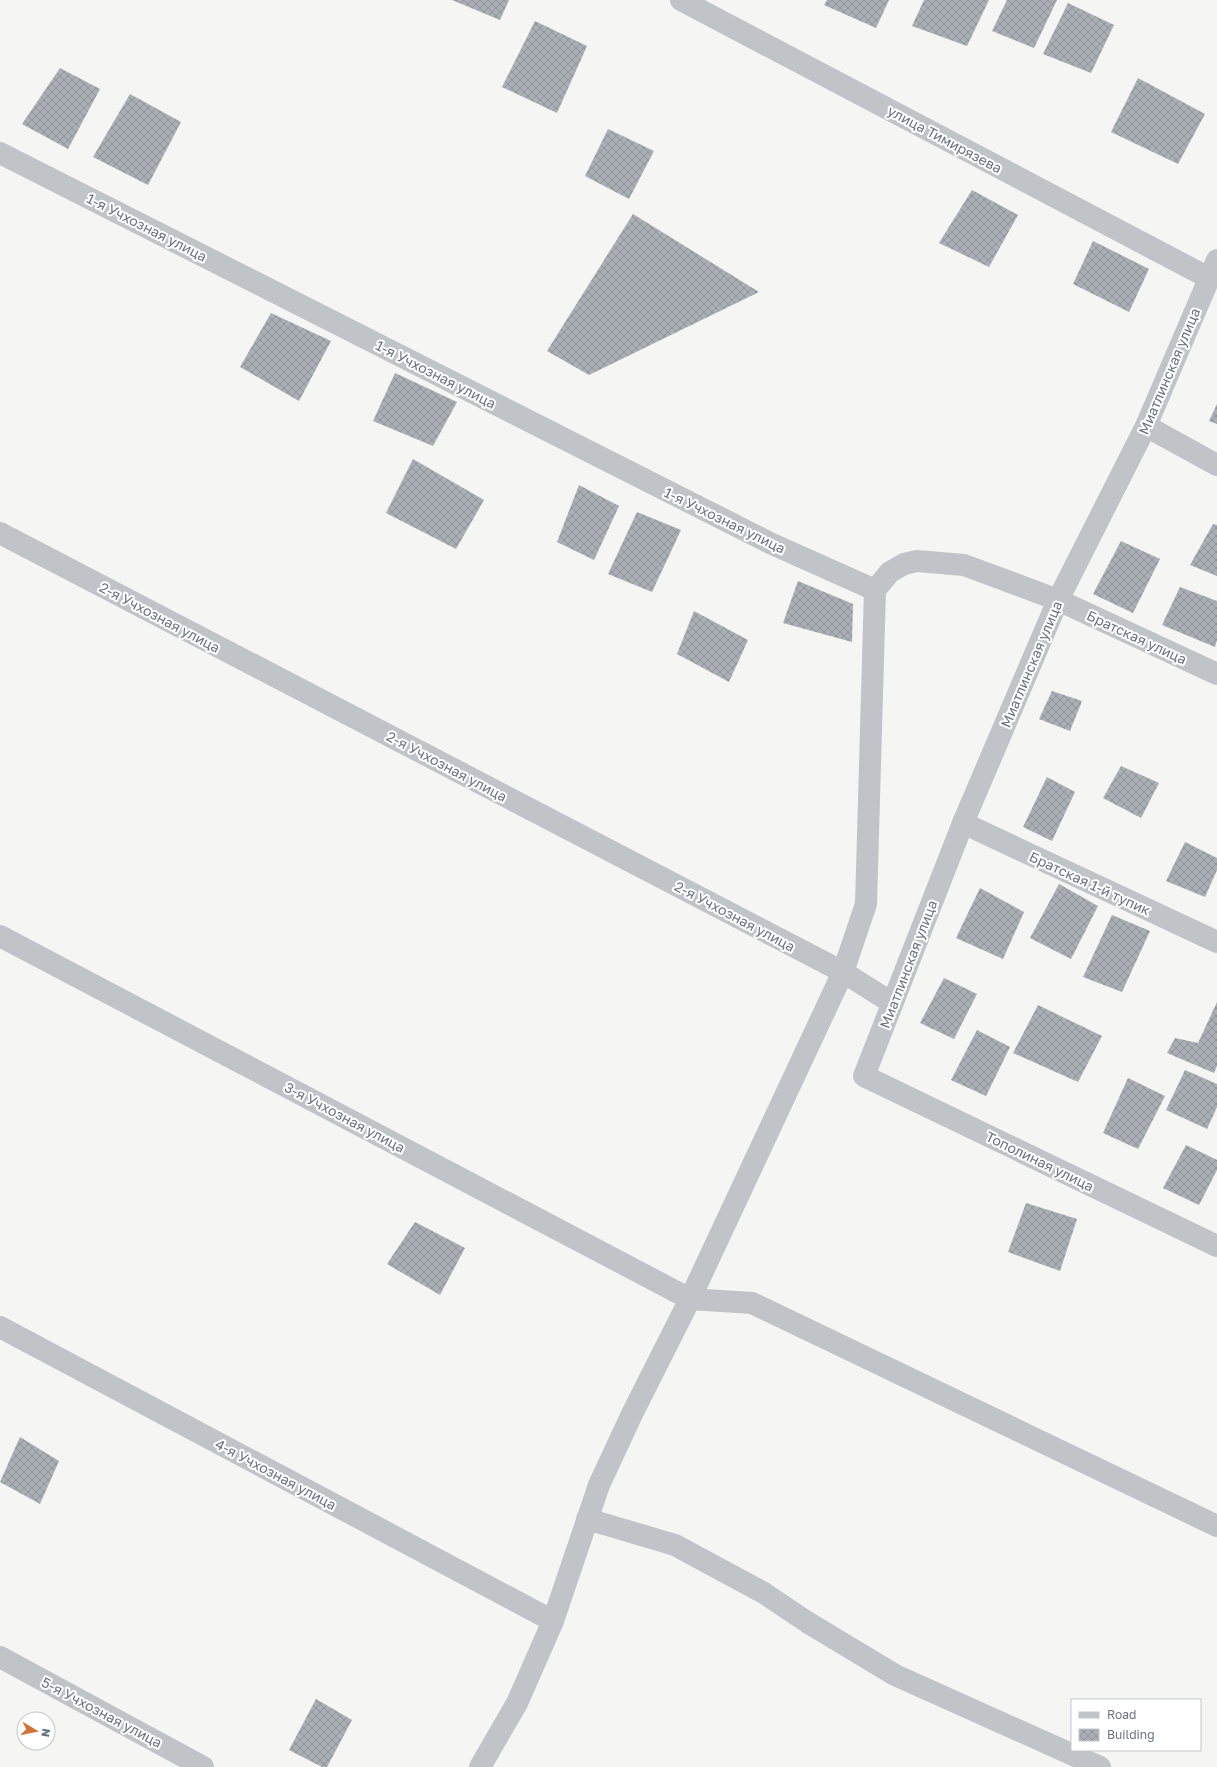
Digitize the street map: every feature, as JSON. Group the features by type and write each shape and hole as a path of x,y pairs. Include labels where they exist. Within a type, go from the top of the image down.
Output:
{"street":[{"name":"улица Тимирязева","path":"682,0 1213,269"},
{"name":"1-я Учхозная улица","path":"0,153 770,543 875,590"},
{"name":"Миатлинская улица","path":"864,1076 963,823 1058,600 1146,426 1213,269"},
{"path":"1146,426 1217,465"},
{"name":"2-я Учхозная улица","path":"0,533 842,972 892,1003"},
{"name":"Братская улица","path":"875,590 890,572 904,564 917,561 964,565 1058,600 1217,674"},
{"path":"482,1766 517,1703 553,1621 599,1485 632,1414 690,1299 842,972 866,904 875,590"},
{"name":"Братская 1-й тупик","path":"963,823 1217,942"},
{"name":"3-я Учхозная улица","path":"0,936 690,1299"},
{"name":"Тополиная улица","path":"864,1076 1217,1246"},
{"path":"690,1299 752,1303 1217,1526"},
{"name":"4-я Учхозная улица","path":"0,1327 553,1621"},
{"path":"587,1519 675,1544 764,1593 806,1622 895,1675 1100,1767"},
{"name":"5-я Учхозная улица","path":"0,1657 203,1767"}],"building":[{"path":"452,0 509,0 500,20"},
{"path":"827,0 889,0 876,28 824,5"},
{"path":"924,0 989,0 967,46 912,26"},
{"path":"1007,0 1057,0 1034,48 992,31"},
{"path":"1068,3 1114,25 1091,73 1043,54"},
{"path":"535,21 587,46 557,113 502,87"},
{"path":"60,68 100,89 68,149 22,124"},
{"path":"1138,78 1205,114 1178,164 1111,132"},
{"path":"130,94 181,122 148,185 93,157"},
{"path":"608,129 654,151 629,199 585,176"},
{"path":"972,190 1018,215 989,267 939,243"},
{"path":"633,214 759,292 589,375 547,351"},
{"path":"1093,241 1149,269 1129,312 1073,284"},
{"path":"271,313 331,341 299,401 240,367"},
{"path":"395,373 457,402 433,446 373,421"},
{"path":"1217,404 1217,424 1209,421"},
{"path":"413,459 484,500 456,549 386,513"},
{"path":"579,485 619,506 594,560 557,542"},
{"path":"637,512 681,530 652,592 608,574"},
{"path":"1213,524 1217,525 1217,576 1190,565"},
{"path":"1121,541 1160,559 1133,613 1093,594"},
{"path":"798,581 853,604 852,642 783,623"},
{"path":"1180,587 1217,601 1217,640 1215,647 1162,625"},
{"path":"694,611 748,640 729,682 677,654"},
{"path":"1052,691 1082,701 1070,731 1039,719"},
{"path":"1121,766 1159,783 1141,818 1103,798"},
{"path":"1047,777 1075,792 1052,841 1023,827"},
{"path":"1185,842 1217,858 1217,870 1205,897 1166,881"},
{"path":"1059,884 1098,906 1071,959 1030,938"},
{"path":"980,888 1024,912 1003,959 956,938"},
{"path":"1112,915 1150,931 1122,992 1083,977"},
{"path":"944,978 977,994 954,1039 920,1023"},
{"path":"1217,1002 1217,1066 1214,1073 1167,1053 1175,1038 1198,1043"},
{"path":"1038,1005 1102,1036 1078,1082 1013,1053"},
{"path":"977,1030 1010,1047 986,1096 951,1080"},
{"path":"1185,1070 1217,1084 1217,1107 1207,1129 1166,1110"},
{"path":"1128,1078 1165,1096 1138,1149 1103,1133"},
{"path":"1186,1145 1217,1160 1217,1170 1199,1205 1163,1188"},
{"path":"1026,1203 1077,1219 1060,1271 1008,1252"},
{"path":"415,1222 465,1248 440,1295 387,1264"},
{"path":"20,1437 59,1461 40,1504 0,1482"},
{"path":"316,1699 352,1720 327,1767 322,1767 289,1750"}]}
